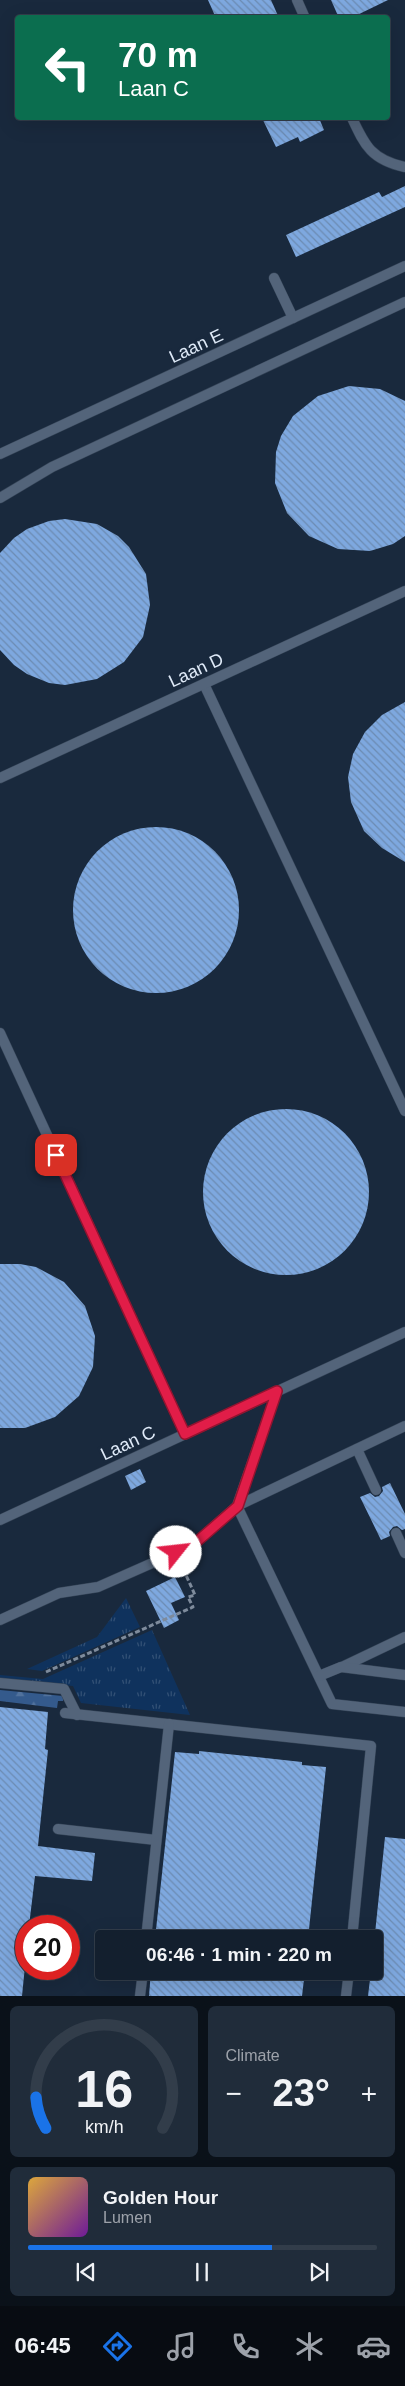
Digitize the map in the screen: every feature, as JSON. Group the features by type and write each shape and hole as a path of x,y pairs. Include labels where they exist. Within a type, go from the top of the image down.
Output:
{"lane":[{"path":"297,0 304,15"},
{"path":"353,120 363,142 376,157 405,167"},
{"name":"Laan E","path":"0,454 405,266"},
{"path":"274,278 293,318"},
{"path":"0,498 52,467 405,302"},
{"name":"Laan D","path":"0,778 405,590"},
{"path":"204,684 405,1111"},
{"path":"0,1033 185,1434"},
{"name":"Laan C","path":"0,1520 405,1332"},
{"path":"277,1391 238,1506 332,1704 405,1712"},
{"path":"0,1620 60,1593 98,1587 193,1545 238,1506 405,1426"},
{"path":"357,1449 376,1490"},
{"path":"396,1533 405,1553"},
{"path":"319,1676 405,1637"},
{"path":"341,1667 405,1675"},
{"path":"0,1683 64,1689 78,1715"},
{"path":"65,1714 371,1746 353,1930"},
{"path":"147,1930 169,1724"},
{"path":"58,1829 156,1840"},
{"path":"140,1996 142,1980"},
{"path":"346,1996 348,1980"}],"path":[{"path":"42,1675 193,1607 188,1597 195,1595 176,1552"}],"green space":[{"path":"126,1598 140,1627 42,1671 27,1669 97,1637"},
{"path":"152,1630 190,1715 81,1703 73,1686 0,1679 0,1675 43,1679"},
{"path":"0,1690 63,1696 63,1701 58,1701 57,1708 0,1701"}],"building":[{"path":"208,0 271,0 278,15 215,15"},
{"path":"331,0 388,0 357,15 338,15"},
{"path":"263,120 320,120 324,130 300,142 298,137 276,147"},
{"path":"405,186 405,207 296,257 286,235 379,192 382,197"},
{"path":"349,386 380,389 405,401 405,536 393,544 370,551 338,549 309,536 287,513 275,483 276,452 281,436 293,416 318,396"},
{"path":"65,519 97,524 118,536 129,547 146,574 150,605 143,637 124,662 97,679 65,685 49,683 27,674 14,665 0,650 0,553 14,538 27,529 49,521"},
{"path":"405,702 405,862 382,848 364,831 351,802 348,777 353,754 365,732 382,715"},
{"path":"156,827 188,833 215,851 233,878 239,910 233,942 215,969 188,987 156,993 124,987 97,969 79,942 73,910 79,878 97,851 124,833"},
{"path":"286,1109 318,1115 345,1133 363,1160 369,1192 363,1224 345,1251 318,1269 286,1275 254,1269 227,1251 209,1224 203,1192 209,1160 227,1133 254,1115"},
{"path":"0,1264 20,1264 36,1267 64,1282 85,1306 95,1336 93,1367 79,1396 55,1417 25,1428 0,1428"},
{"path":"140,1469 146,1482 131,1490 125,1476"},
{"path":"390,1483 405,1514 405,1529 402,1530 397,1526 393,1527 389,1532 390,1536 381,1540 360,1497 370,1493 375,1497 379,1496 383,1491 382,1487"},
{"path":"175,1577 185,1597 171,1603 179,1620 164,1628 146,1591"},
{"path":"0,1707 48,1712 45,1749 48,1750 38,1846 95,1853 92,1881 35,1876 30,1915 15,1915 15,1980 24,1980 22,1996 0,1996"},
{"path":"199,1751 302,1762 302,1765 326,1767 309,1930 156,1930 175,1752 199,1754"},
{"path":"385,1837 405,1839 405,1996 368,1996 370,1980 383,1980 383,1930 375,1930"},
{"path":"150,1980 304,1980 302,1996 149,1996"}],"route":[{"path":"56,1155 185,1434 277,1391 238,1506 193,1545 176,1552"}]}
